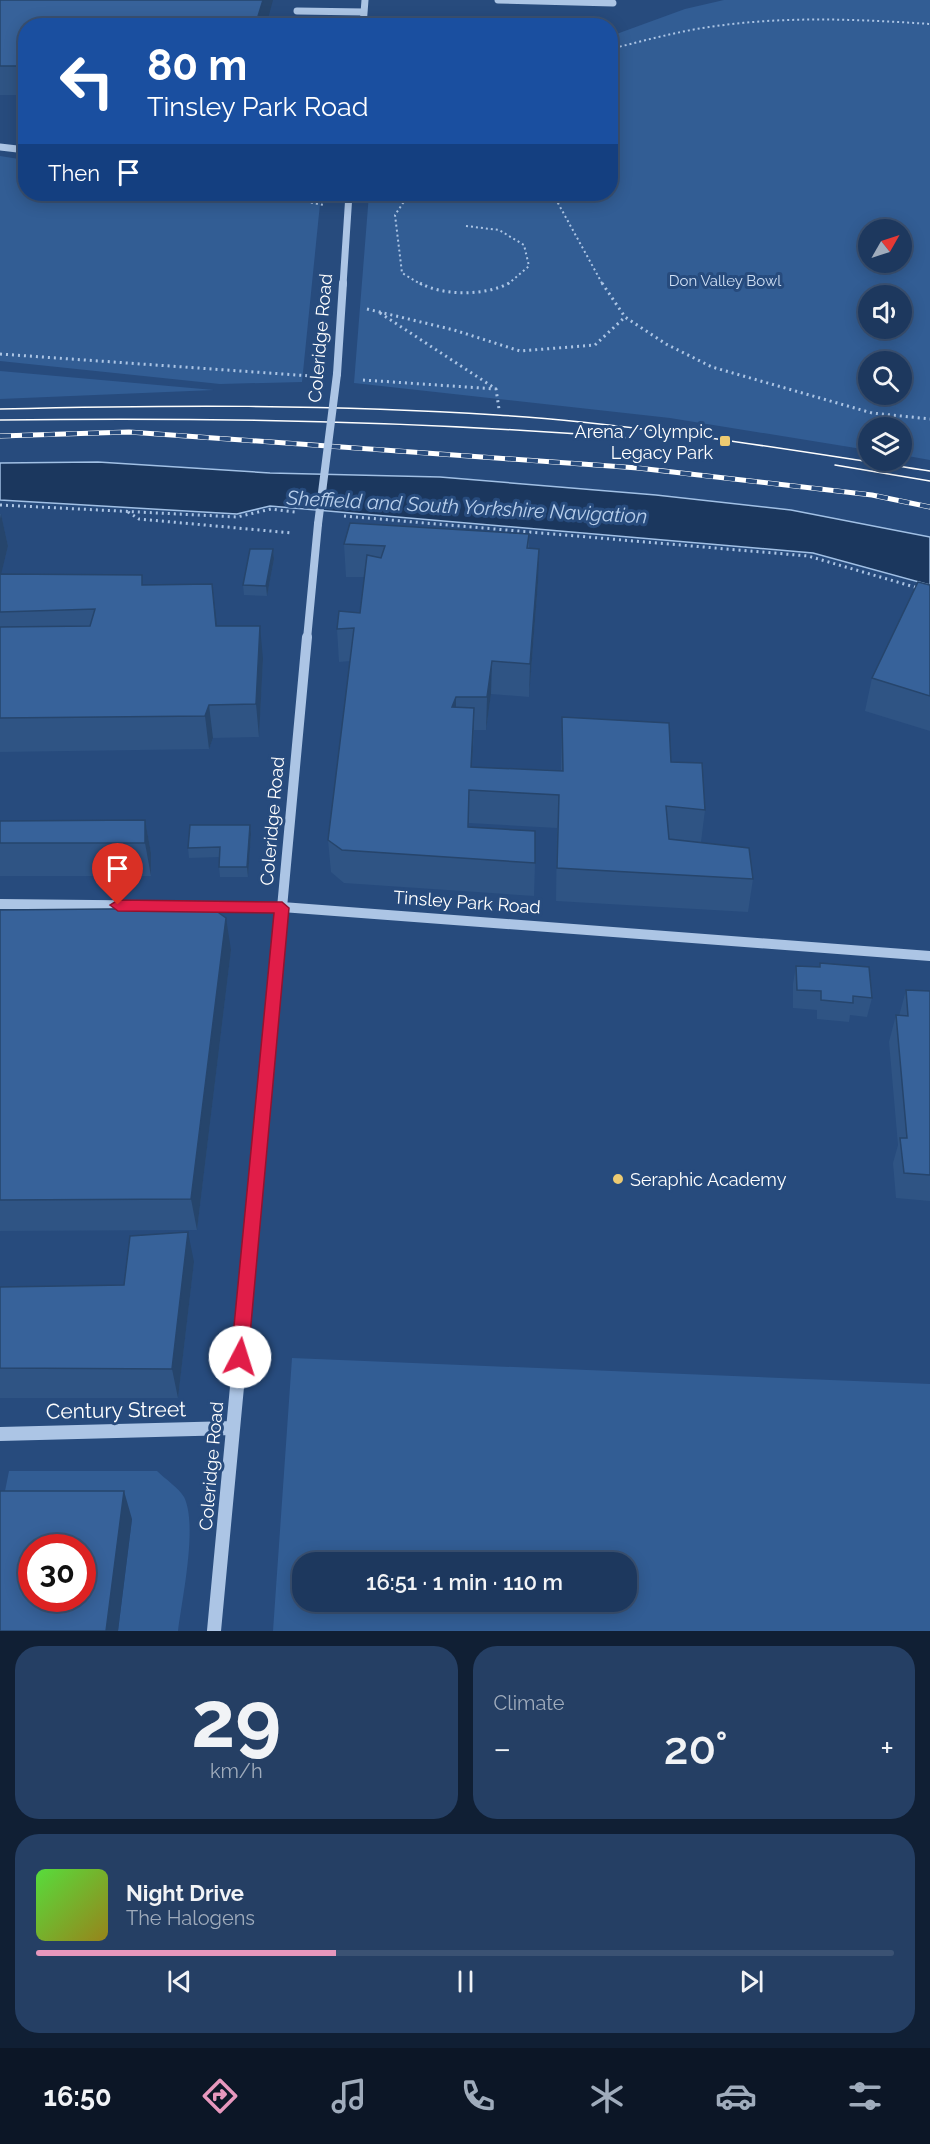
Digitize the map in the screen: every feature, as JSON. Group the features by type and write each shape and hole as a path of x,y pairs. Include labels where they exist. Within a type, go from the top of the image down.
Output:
{"street":[{"path":"364,18 365,0"},
{"path":"498,0 613,3"},
{"path":"297,11 364,12"},
{"path":"0,147 18,149"},
{"name":"Coleridge Road","path":"214,1631 316,535 337,374 348,201"},
{"name":"Tinsley Park Road","path":"0,904 282,908 930,956"},
{"name":"Century Street","path":"0,1434 233,1428"}],"path":[{"path":"618,47 677,32 741,23 829,18 930,24"},
{"path":"300,201 320,205 348,205"},
{"path":"405,201 395,216 402,273 428,288 464,294 507,285 529,266 524,245 499,230 466,226"},
{"path":"557,201 601,281 625,317 666,344 712,367 872,413 930,419"},
{"path":"341,303 454,330 520,351 595,345 625,317"},
{"path":"377,311 496,389 499,409"},
{"path":"0,354 319,376"},
{"path":"354,379 496,389"},
{"path":"0,505 237,518 270,509 306,513"},
{"path":"124,511 139,519 316,535"},
{"path":"342,516 808,556 919,588"}],"green space":[{"name":"Don Valley Bowl","path":"724,0 930,0 930,460 912,457 912,417 858,417 858,448 670,418 354,383 368,201 618,201 618,33 685,9"},
{"path":"0,156 18,159 18,201 320,201 302,382 220,384 0,361"},
{"path":"0,371 214,390 0,399"},
{"path":"292,1358 930,1384 930,1631 273,1631"},
{"path":"9,1471 157,1471 175,1487 184,1497 190,1525 188,1562 178,1631 118,1631 132,1519 0,1516"}],"water":[{"name":"Sheffield and South Yorkshire Navigation","path":"98,462 270,473 440,477 656,495 791,510 930,537 930,585 813,553 270,506 237,514 0,500 0,463"}],"building":[{"path":"0,0 263,0 257,18 18,18 18,66 0,66"},
{"path":"350,523 529,534 527,548 539,549 530,664 492,661 487,697 456,697 452,707 474,708 471,767 563,771 562,717 669,723 671,762 702,763 705,810 666,806 669,839 749,848 753,879 557,868 559,795 469,790 468,827 535,831 535,863 342,850 328,840 354,628 337,629 339,611 360,613 367,555 381,558 385,546 344,544"},
{"path":"250,549 273,549 266,586 243,585"},
{"path":"0,574 142,575 142,585 212,584 216,626 260,626 256,704 209,705 205,716 0,718 0,627 90,626 95,609 0,612"},
{"path":"918,582 930,585 930,696 872,678"},
{"path":"145,820 145,843 0,843 0,821"},
{"path":"190,825 250,825 247,867 219,867 220,847 188,848"},
{"path":"212,908 226,918 191,1199 0,1200 0,910"},
{"path":"820,963 869,967 872,998 853,996 853,1003 821,1000 821,991 797,990 796,966 820,967"},
{"path":"906,990 930,991 930,1175 904,1173 900,1138 907,1138 896,1015 908,1016"},
{"path":"188,1232 172,1369 0,1368 0,1287 124,1285 130,1236"},
{"path":"0,1491 124,1491 106,1631 0,1631"}],"tram line":[{"path":"0,409 248,406 497,415 660,431 930,471"},
{"path":"0,420 158,419 394,424 630,438"},
{"path":"835,465 930,481"}],"railway":[{"path":"0,436 129,432 638,468 872,495 930,507"}],"place":[{"name":"Arena / Olympic Legacy Park","path":"725,441"},
{"name":"Seraphic Academy","path":"618,1179"}],"route":[{"path":"118,905 282,908 240,1357"}]}
